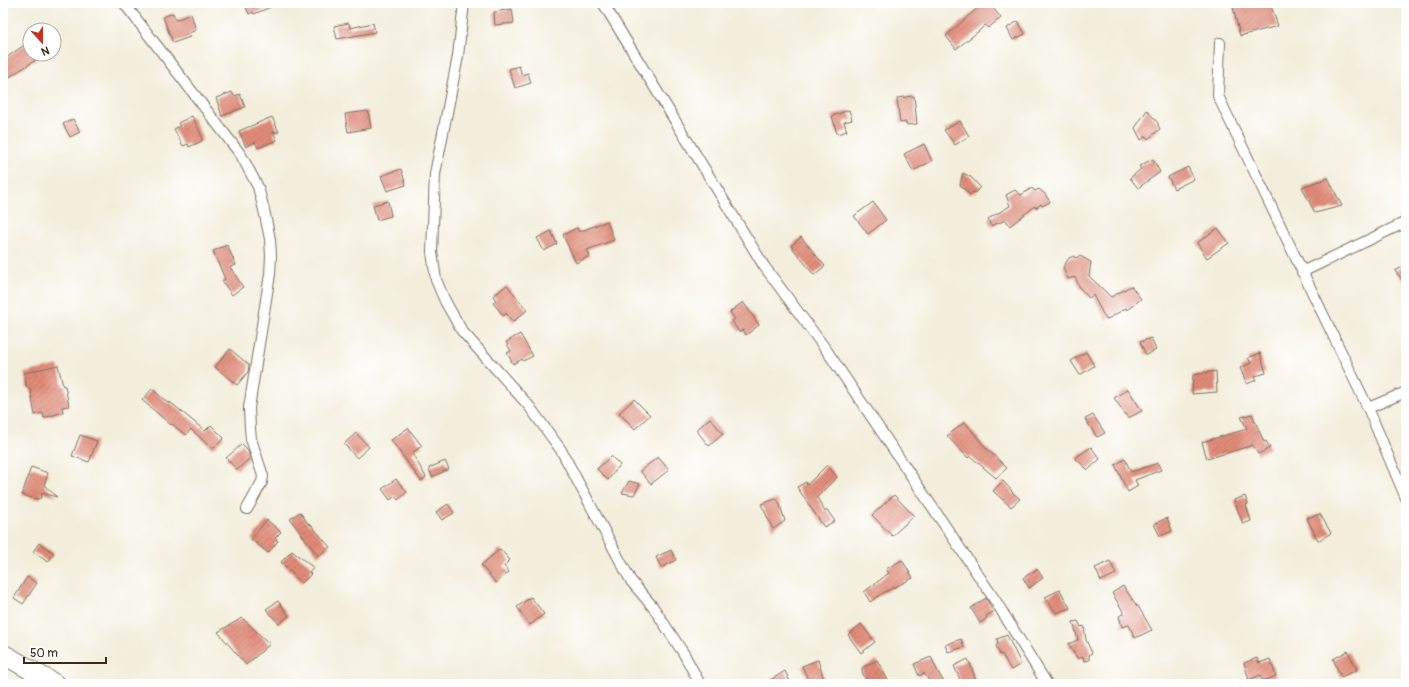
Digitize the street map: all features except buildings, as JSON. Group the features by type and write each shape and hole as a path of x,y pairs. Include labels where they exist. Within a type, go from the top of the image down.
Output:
{"highway":[{"path":"3,654 55,684"}],"street":[{"path":"124,3 240,155 258,187 264,210 270,239 270,274 249,408 252,439 263,476 262,482 247,509"},
{"path":"464,3 458,56 435,174 432,252 436,280 445,302 462,331 529,406 561,450 631,581 653,607 684,654 700,684"},
{"path":"603,3 764,266 832,358 993,597 1047,684"},
{"path":"1220,42 1218,96 1368,408 1406,498"},
{"path":"1302,272 1406,222"},
{"path":"1368,408 1406,392"}]}
